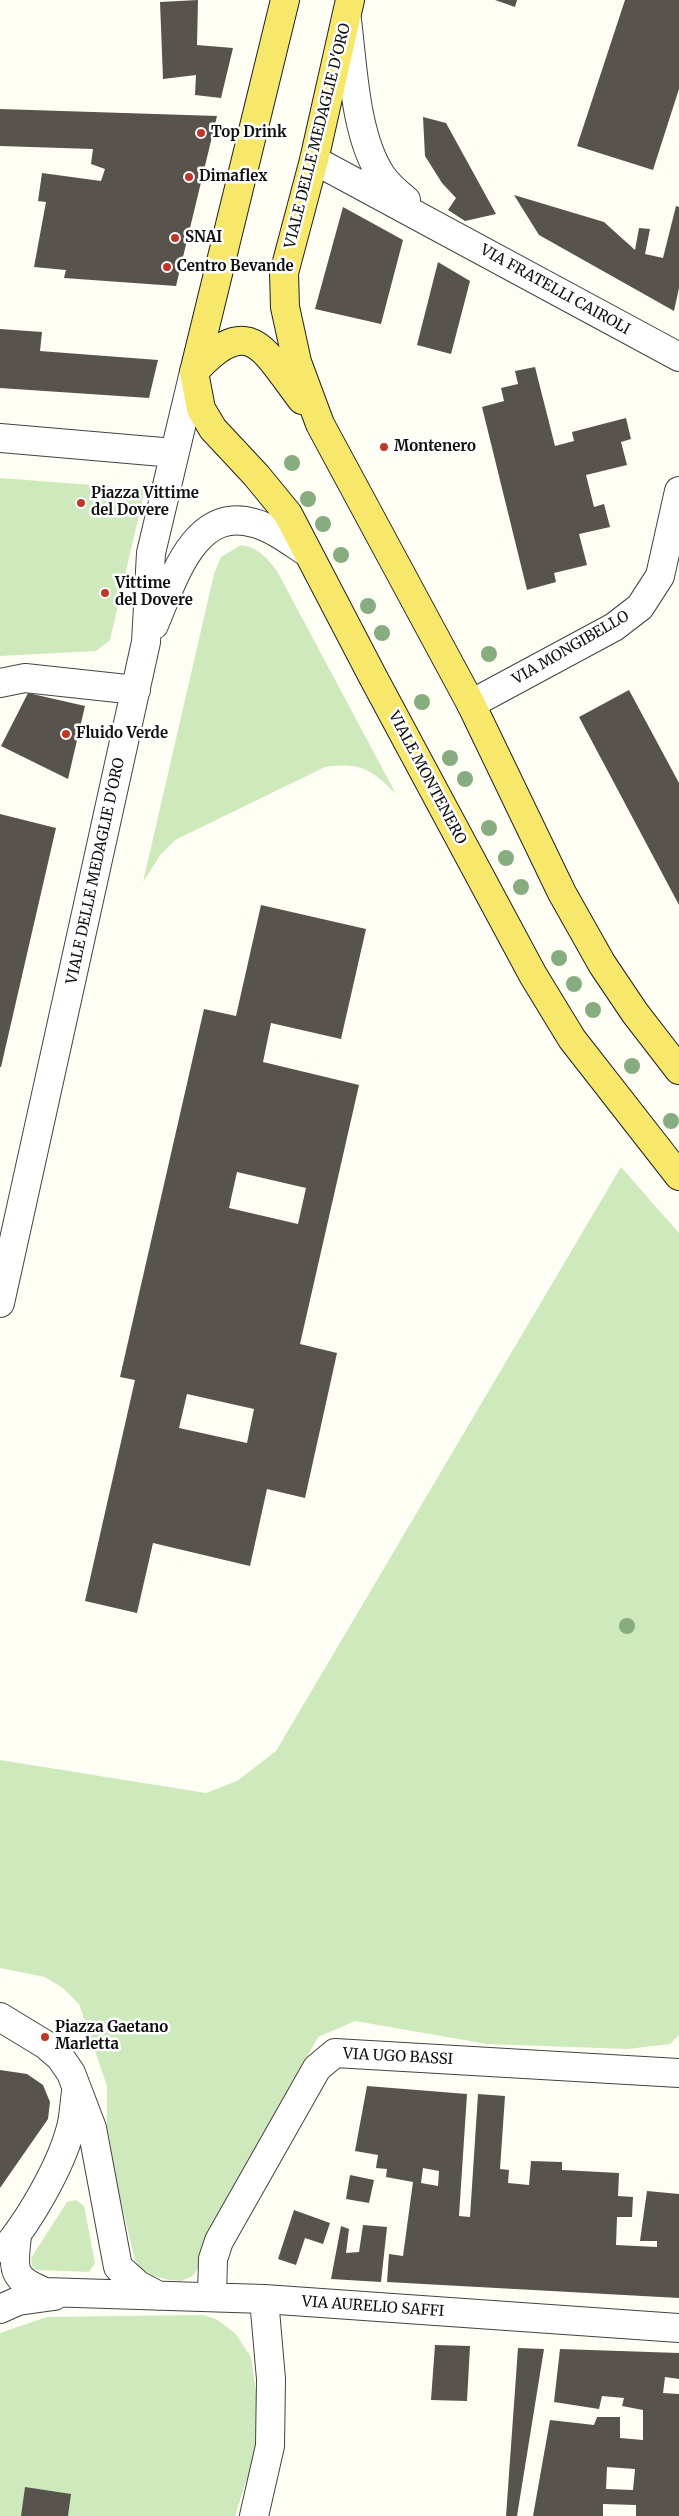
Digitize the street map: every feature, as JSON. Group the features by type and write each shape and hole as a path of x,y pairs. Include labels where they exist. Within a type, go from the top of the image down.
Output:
{"main road":[{"name":"VIALE DELLE MEDAGLIE D'ORO","path":"194,372 285,0"},
{"name":"VIALE DELLE MEDAGLIE D'ORO","path":"320,424 297,362 289,331 285,307 284,273 314,160 348,8"},
{"path":"194,372 208,356 227,343 249,340 257,344 266,353 320,424 471,704 562,893 602,964 634,1013 674,1055"},
{"name":"VIALE MONTENERO","path":"194,372 202,410 213,428 227,446 256,475 288,514 538,983 572,1039 679,1176"}],"street":[{"path":"348,8 364,130 373,159 382,176 399,194 432,222"},
{"path":"314,160 432,222"},
{"name":"VIA FRATELLI CAIROLI","path":"432,222 679,357"},
{"name":"VIALE DELLE MEDAGLIE D'ORO","path":"0,1303 136,690 146,642 151,553 194,372"},
{"path":"0,438 174,453"},
{"name":"VIA MONGIBELLO","path":"471,704 614,627 640,607 660,576 679,490"},
{"path":"146,642 182,560 192,543 223,522 238,520 254,523 276,533 308,553"},
{"path":"0,683 25,678 136,690"},
{"path":"0,2017 46,2045 60,2057 71,2073 76,2091 92,2128 118,2267 138,2285 159,2296"},
{"name":"VIA UGO BASSI","path":"212,2296 214,2260 220,2241 317,2068 335,2053 679,2073"},
{"path":"68,2294 45,2292 25,2284 17,2274 15,2258 8,2245 61,2158 71,2128 76,2091"},
{"path":"0,2309 18,2301 68,2294"},
{"name":"VIA AURELIO SAFFI","path":"68,2294 212,2296 679,2328"},
{"path":"254,2516 270,2446 270,2379 264,2299"}],"green space":[{"path":"0,478 145,489 110,640 96,651 0,656"},
{"path":"241,545 257,551 277,571 396,794 365,769 348,766 325,767 175,840 161,854 143,882 214,574 221,557"},
{"path":"621,1167 679,1233 679,2035 670,2044 628,2049 487,2044 355,2021 318,2037 210,2235 199,2266 193,2276 181,2281 153,2276 142,2270 135,2260 117,2186 107,2125 107,2086 79,2004 64,1989 45,1977 0,1968 0,1760 206,1793 237,1781 276,1751"},
{"path":"76,2200 84,2206 95,2263 89,2272 36,2270 32,2266 31,2258 67,2202"},
{"path":"203,2315 216,2319 235,2333 251,2357 257,2400 257,2457 245,2484 235,2516 0,2516 0,2333 47,2317"}],"building":[{"path":"198,0 197,45 233,48 221,98 195,95 196,75 163,79 160,2"},
{"path":"495,0 517,0 515,7"},
{"path":"625,0 679,0 679,89 653,170 577,146"},
{"path":"0,109 217,116 176,286 64,278 66,270 34,267 46,202 38,201 42,173 101,181 105,169 91,164 93,149 0,146"},
{"path":"423,117 446,123 496,214 465,221 448,210 456,198 442,183 425,156"},
{"path":"514,195 604,222 635,250 639,228 650,229 645,254 663,258 676,206 679,207 679,288 674,311 539,235"},
{"path":"343,207 403,240 381,324 315,309"},
{"path":"438,262 470,281 451,354 417,345"},
{"path":"0,329 42,332 40,351 158,360 149,398 0,388"},
{"path":"535,367 555,446 574,441 572,432 626,418 631,439 621,442 627,465 586,475 594,507 604,504 610,527 579,534 587,565 554,573 556,582 527,590 482,407 504,401 501,388 518,384 515,371"},
{"path":"629,690 679,783 679,905 579,717"},
{"path":"28,693 85,706 68,779 1,746"},
{"path":"0,814 56,828 1,1067 0,1067"},
{"path":"261,905 366,929 341,1039 271,1023 263,1062 359,1085 300,1344 337,1353 305,1498 267,1489 250,1566 153,1543 137,1613 85,1601 135,1380 120,1377 204,1009 236,1016","holes":["237,1172 306,1188 298,1224 229,1208","187,1394 254,1409 247,1443 179,1428"]},
{"path":"0,2070 27,2074 43,2085 50,2102 48,2119 0,2188"},
{"path":"367,2086 467,2094 459,2216 470,2217 478,2094 505,2096 500,2169 509,2170 508,2183 529,2185 531,2161 562,2162 562,2170 619,2173 618,2196 633,2197 632,2217 617,2217 616,2245 657,2247 657,2241 640,2241 647,2191 679,2194 679,2298 387,2282 389,2254 403,2256 413,2182 386,2177 387,2169 376,2168 378,2155 355,2151","holes":["423,2168 439,2171 438,2186 421,2183"]},
{"path":"350,2175 374,2180 369,2203 346,2199"},
{"path":"294,2210 330,2223 323,2244 305,2238 296,2265 278,2259"},
{"path":"363,2225 387,2227 381,2282 331,2279 341,2226 349,2229 346,2253 359,2252"},
{"path":"435,2345 470,2346 467,2401 431,2400"},
{"path":"518,2348 544,2349 517,2516 506,2516"},
{"path":"560,2349 679,2353 679,2379 665,2377 663,2393 679,2394 679,2516 636,2516 636,2505 603,2504 603,2516 533,2516 550,2420 594,2425 597,2417 620,2417 620,2438 643,2440 643,2410 622,2406 624,2398 602,2396 599,2409 554,2402","holes":["607,2467 635,2469 633,2490 606,2489"]},
{"path":"25,2487 71,2494 68,2516 21,2516"}],"place":[{"name":"Top Drink","path":"201,133"},
{"name":"Dimaflex","path":"189,177"},
{"name":"SNAI","path":"175,238"},
{"name":"Centro Bevande","path":"167,267"},
{"name":"Montenero","path":"384,447"},
{"name":"Piazza Vittime del Dovere","path":"81,503"},
{"name":"Vittime del Dovere","path":"105,593"},
{"name":"Fluido Verde","path":"66,734"},
{"name":"Piazza Gaetano Marletta","path":"45,2037"}]}
